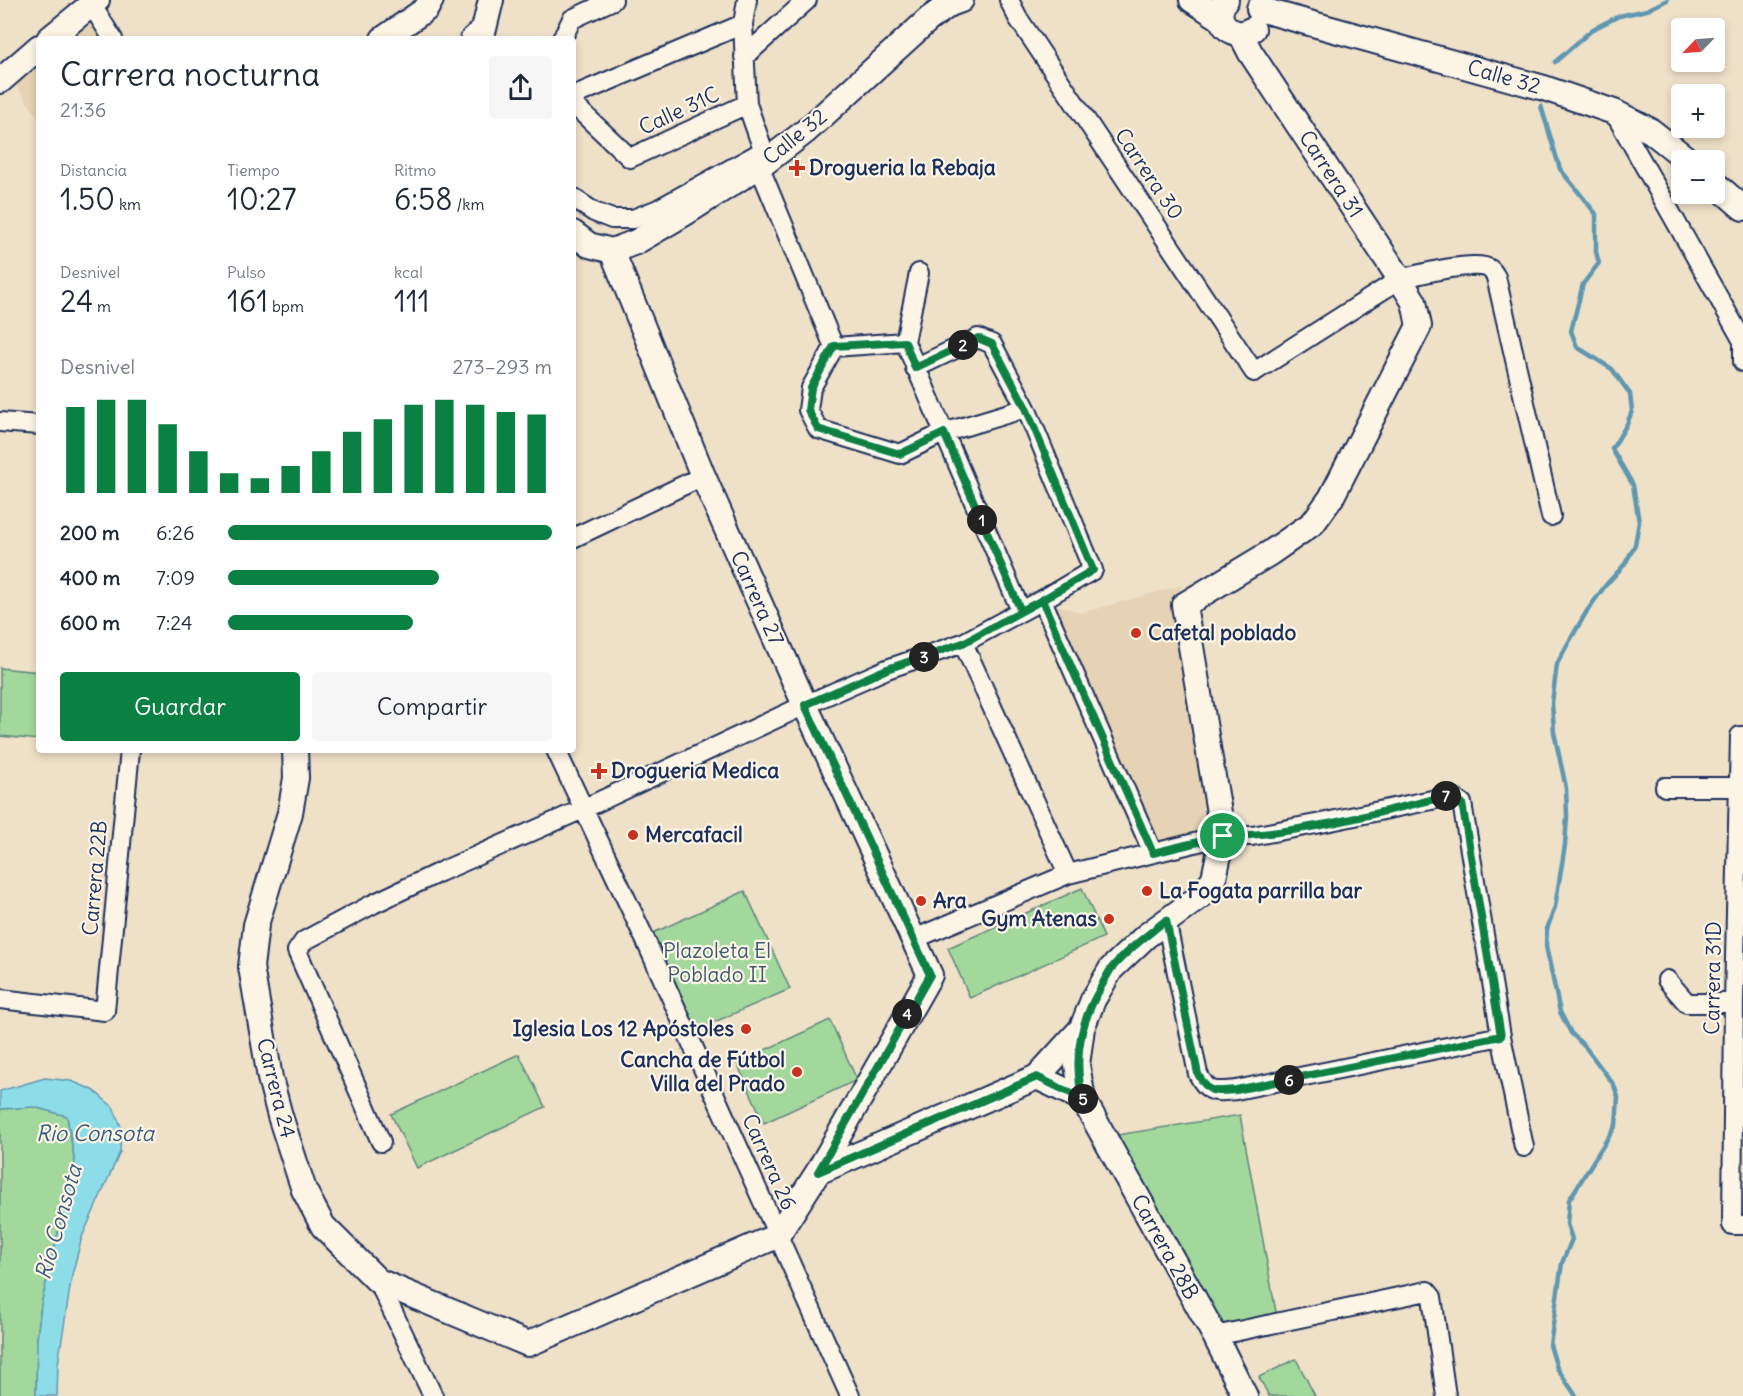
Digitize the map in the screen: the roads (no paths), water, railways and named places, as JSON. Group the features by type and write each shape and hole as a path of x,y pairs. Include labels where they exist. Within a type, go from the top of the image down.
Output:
{"street":[{"path":"387,36 426,9 431,0"},
{"path":"476,36 484,28 491,0"},
{"path":"564,36 572,19 613,0"},
{"path":"744,57 807,0"},
{"name":"Carrera 30","path":"1009,0 1254,372 1400,279"},
{"path":"1192,0 1223,9 1227,30 1253,19"},
{"name":"Calle 32","path":"612,251 636,242 717,194 763,159 806,131 929,19 953,1"},
{"path":"53,36 94,2 111,36"},
{"path":"576,94 744,9 747,104 763,159 834,346 811,388 808,410 818,429 900,454 944,433 1026,408"},
{"name":"Calle 32","path":"1253,19 1307,21 1544,88 1614,112 1651,131 1675,150"},
{"name":"Carrera 31","path":"1223,836 1184,605 1270,553 1314,523 1332,498 1419,326 1414,302 1400,279 1250,52 1253,19"},
{"path":"0,81 36,50"},
{"name":"Calle 31C","path":"576,107 630,158 747,104"},
{"path":"1614,112 1743,341 1743,362"},
{"path":"576,200 594,212 612,219 633,219 763,159"},
{"path":"1725,192 1743,208"},
{"path":"576,235 589,245 612,251"},
{"name":"Carrera 27","path":"612,251 703,476 805,705 930,975 818,1172"},
{"path":"1400,279 1426,272 1478,265 1490,268 1496,276 1551,516"},
{"path":"919,273 905,342 1021,611"},
{"path":"381,1142 297,951 304,941 374,904 490,849 583,809 805,705 887,669 963,643 1093,570 1026,408 992,344 978,338 915,368"},
{"path":"834,346 905,342"},
{"path":"0,422 36,425"},
{"path":"576,537 703,476"},
{"path":"1042,600 1153,853"},
{"path":"963,643 1068,874"},
{"name":"Carrera 31D","path":"1738,1225 1737,993 1740,736 1743,736"},
{"name":"Carrera 22B","path":"0,999 105,1011 130,753"},
{"name":"Carrera 24","path":"295,753 296,778 290,813 256,926 251,967 270,1078 279,1116 304,1190 323,1226 378,1281 528,1344 777,1236"},
{"name":"Carrera 26","path":"557,753 644,938 850,1396"},
{"path":"1665,787 1740,787"},
{"path":"914,939 1068,874 1223,836 1252,836 1321,824 1451,795 1462,803 1501,1036 1524,1147"},
{"path":"777,1236 818,1172 1037,1077 1083,1028 1093,1000 1111,969 1166,920 1202,895 1214,878 1223,836"},
{"path":"1166,920 1198,1074 1204,1086 1215,1092 1236,1090 1501,1036"},
{"path":"1667,980 1688,1003 1737,993"},
{"name":"Carrera 28B","path":"1083,1028 1077,1065 1083,1099 1215,1336 1245,1396"},
{"path":"1037,1077 1083,1099"},
{"path":"378,1281 432,1396"},
{"path":"1215,1336 1427,1291 1432,1297 1446,1396"}],"water":[{"name":"Rio Consota","path":"45,1078 71,1081 93,1090 113,1107 121,1127 120,1152 82,1237 72,1275 58,1364 57,1396 36,1396 37,1339 41,1305 75,1162 67,1116 34,1107 0,1109 0,1091"}],"waterway":[{"path":"1555,62 1593,29 1619,16 1647,10 1667,0"},
{"path":"1541,106 1560,169 1596,214 1596,252 1599,263 1583,284 1571,331 1577,347 1612,369 1630,394 1632,411 1612,449 1633,485 1639,522 1635,545 1625,564 1587,611 1557,664 1552,703 1554,732 1566,788 1567,816 1565,845 1555,907 1547,929 1546,946 1560,1012 1571,1033 1586,1048 1614,1085 1618,1097 1616,1125 1569,1200 1567,1224 1572,1239 1562,1263 1550,1345 1557,1368 1576,1396"}],"place":[{"name":"Drogueria la Rebaja","path":"797,168"},
{"name":"Cafetal poblado","path":"1136,633"},
{"name":"Drogueria Medica","path":"599,771"},
{"name":"Mercafacil","path":"633,835"},
{"name":"La Fogata parrilla bar","path":"1147,891"},
{"name":"Ara","path":"921,901"},
{"name":"Gym Atenas","path":"1109,919"},
{"name":"Iglesia Los 12 Apóstoles","path":"746,1029"},
{"name":"Cancha de Fútbol Villa del Prado","path":"797,1072"}],"park label":[{"name":"Plazoleta El Poblado II","path":"717,963"}],"water label":[{"name":"Río Consota","path":"58,1222"}]}
